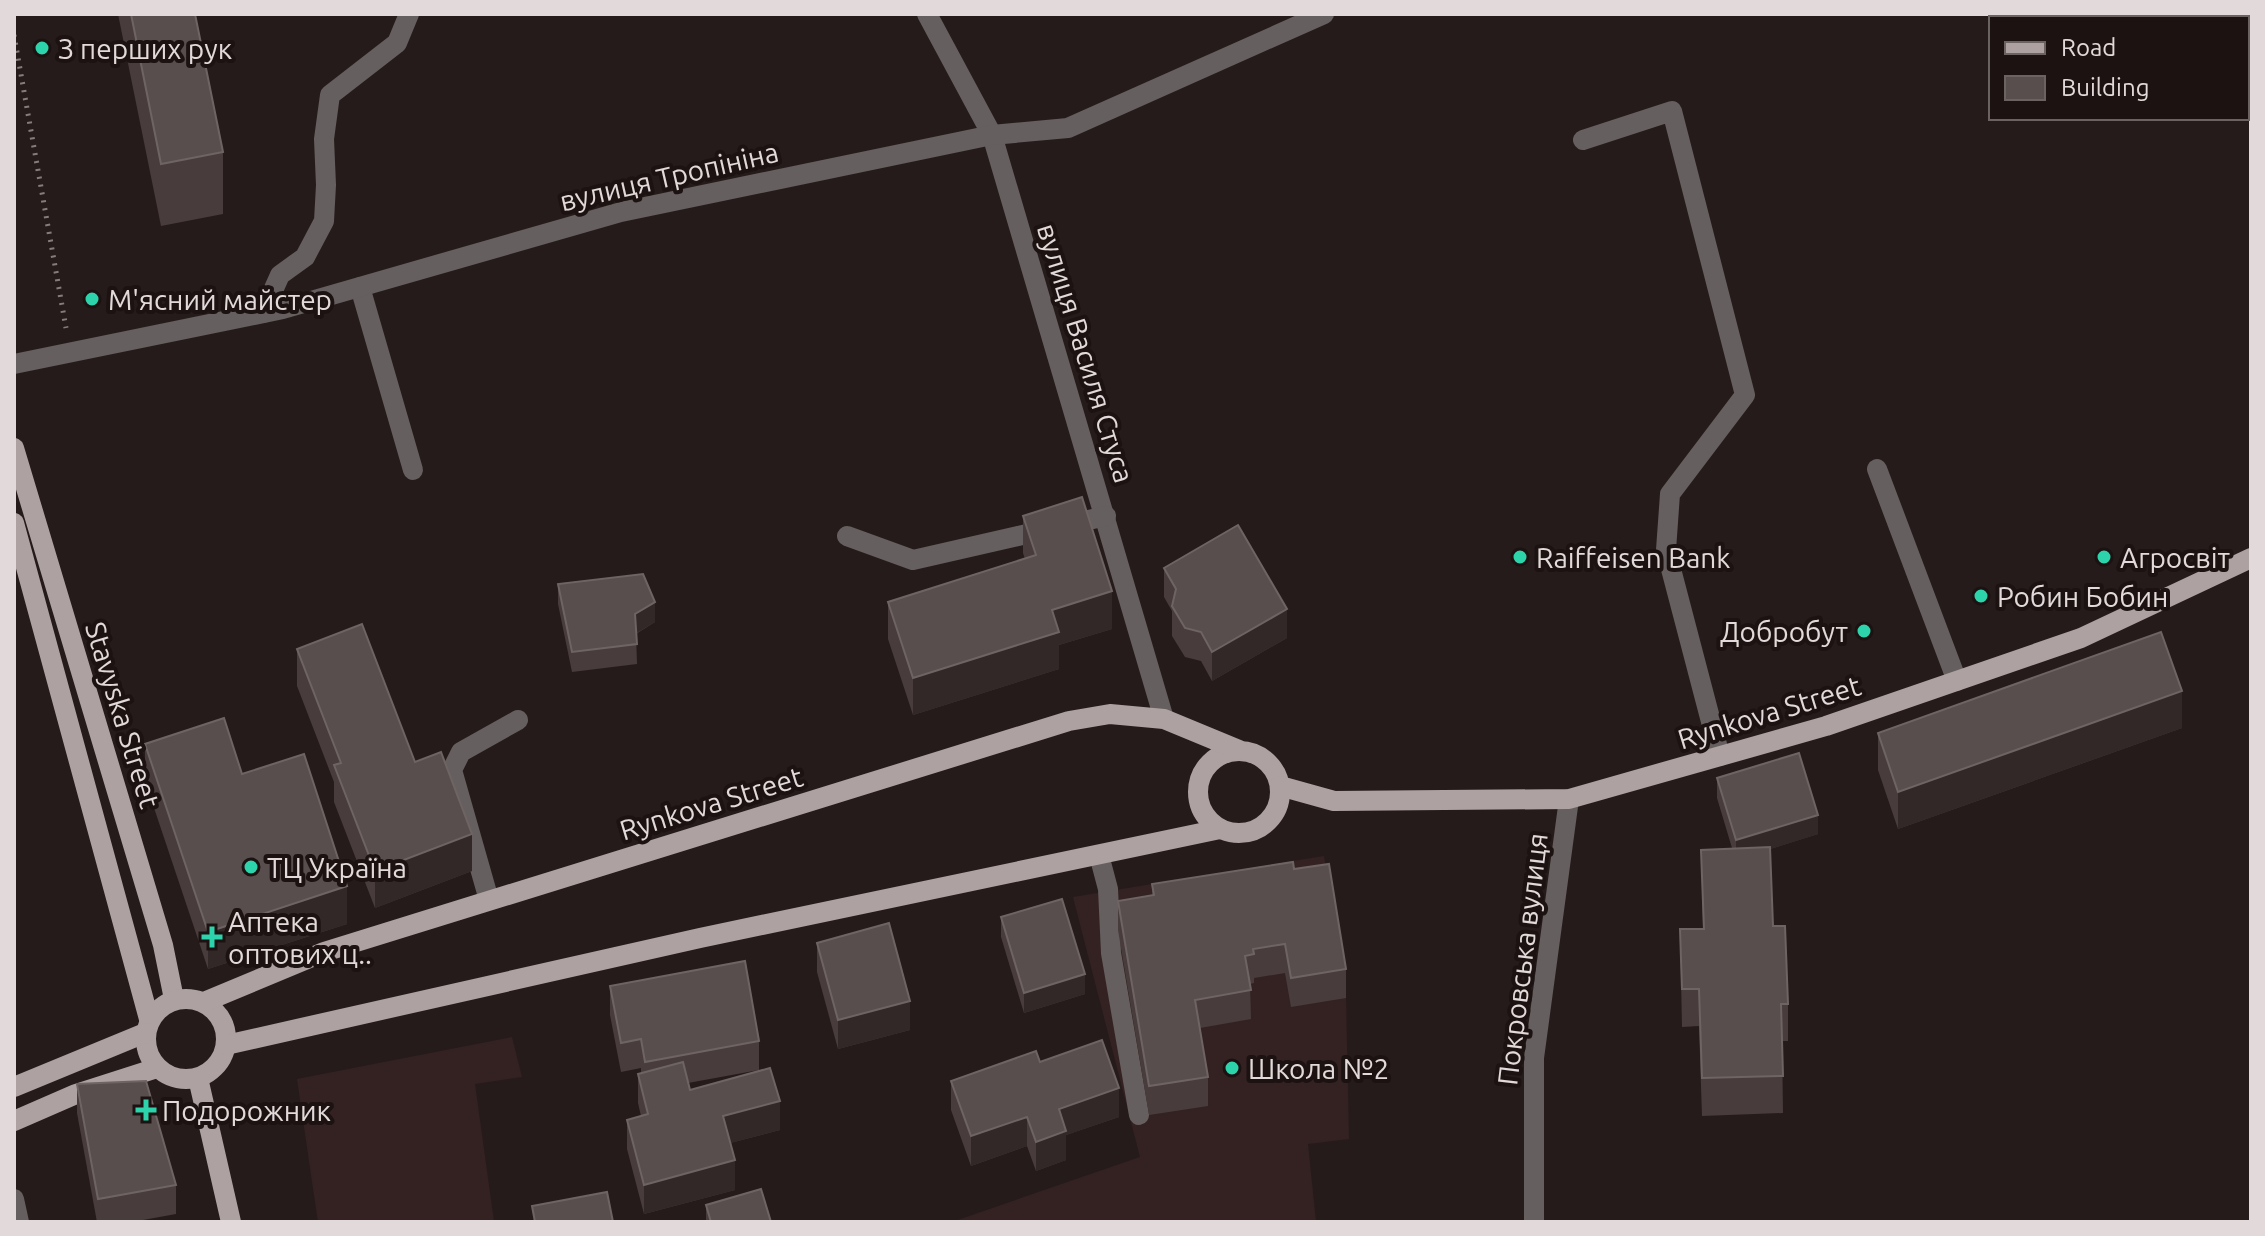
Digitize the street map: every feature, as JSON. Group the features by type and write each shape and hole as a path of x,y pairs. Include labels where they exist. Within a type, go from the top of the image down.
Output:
{"main road":[{"name":"Stavyska Street","path":"14,448 163,945 174,999"},
{"name":"Stavyska Street","path":"14,523 147,1026"},
{"name":"Rynkova Street","path":"204,1002 324,952 1069,721 1110,714 1164,719 1261,757 1276,775 1280,786 1334,801 1569,799 1826,726 2081,638 2251,558"},
{"path":"1239,750 1213,759 1198,782 1197,796 1209,821 1220,829 1245,833 1268,821 1279,799 1280,786"},
{"path":"226,1045 700,938 1220,829"},
{"path":"190,998 204,1002 223,1023 227,1037 218,1064 198,1078 169,1076 157,1068 146,1047 147,1026 161,1005 174,999 190,998"},
{"path":"14,1087 147,1026"},
{"path":"14,1121 76,1094 157,1068"},
{"path":"198,1078 231,1222"}],"street":[{"path":"263,313 280,275 305,257 324,221 324,139 330,95 397,43 409,14"},
{"name":"вулиця Василя Стуса","path":"927,14 992,135 1164,719"},
{"name":"вулиця Тропініна","path":"14,364 263,313 621,212 992,135 1068,128 1324,14"},
{"path":"1583,140 1672,111 1745,395 1670,494 1666,550 1720,756"},
{"path":"360,287 413,470"},
{"path":"1877,469 1957,681"},
{"path":"847,536 913,560 1106,516"},
{"path":"489,900 452,770 461,752 518,720"},
{"name":"Покровська вулиця","path":"1534,1222 1534,1058 1569,799"},
{"path":"1099,855 1108,889 1111,953 1139,1115"},
{"path":"14,1199 19,1222"}],"path":[{"path":"14,35 70,353"}],"shaded area":[{"name":"Школа №2","path":"1324,856 1346,998 1349,1139 1308,1144 1316,1222 952,1222 1140,1157 1073,897"},
{"path":"512,1037 522,1077 475,1084 494,1222 318,1222 297,1079"}],"building":[{"path":"131,14 195,14 223,152 161,164"},
{"path":"1082,497 1112,591 1052,610 1059,632 913,678 888,602 1036,555 1023,516"},
{"path":"1238,525 1287,609 1212,652 1201,632 1185,628 1172,606 1176,589 1164,568"},
{"path":"643,574 655,602 635,614 637,644 572,652 558,584"},
{"path":"362,624 415,762 441,752 472,834 375,871 334,765 341,763 297,649"},
{"path":"2161,632 2182,691 1898,792 1878,733"},
{"name":"ТЦ Україна","path":"224,718 242,774 304,754 347,886 208,932 145,744"},
{"path":"1799,753 1818,815 1736,840 1717,778"},
{"path":"1770,847 1773,926 1785,926 1788,1004 1781,1004 1783,1076 1702,1078 1699,989 1682,989 1680,929 1704,929 1701,850"},
{"path":"1293,862 1294,869 1329,864 1346,969 1291,978 1285,944 1253,949 1254,954 1245,956 1251,990 1195,1000 1208,1077 1149,1086 1118,901 1154,895 1152,884"},
{"path":"1062,899 1085,974 1024,993 1001,917"},
{"path":"889,923 910,1001 838,1020 817,943"},
{"path":"745,961 759,1041 645,1062 641,1039 621,1043 610,986"},
{"path":"1102,1040 1119,1088 1059,1109 1066,1131 1036,1142 1027,1117 971,1136 951,1081 1036,1051 1040,1062"},
{"path":"683,1062 690,1090 770,1068 780,1101 723,1116 735,1160 644,1185 627,1120 648,1114 638,1074"},
{"path":"146,1081 176,1185 98,1199 77,1084"},
{"path":"761,1189 771,1222 711,1222 706,1205"},
{"path":"607,1192 613,1222 535,1222 532,1206"}],"place":[{"name":"З перших рук","path":"42,48"},
{"name":"М'ясний майстер","path":"92,299"},
{"name":"Raiffeisen Bank","path":"1520,557"},
{"name":"Агросвіт","path":"2104,557"},
{"name":"Робин Бобин","path":"1981,596"},
{"name":"Добробут","path":"1864,631"},
{"name":"ТЦ Україна","path":"251,867"},
{"name":"Аптека оптових ц..","path":"212,937"},
{"name":"Школа №2","path":"1232,1068"},
{"name":"Подорожник","path":"146,1110"}]}
